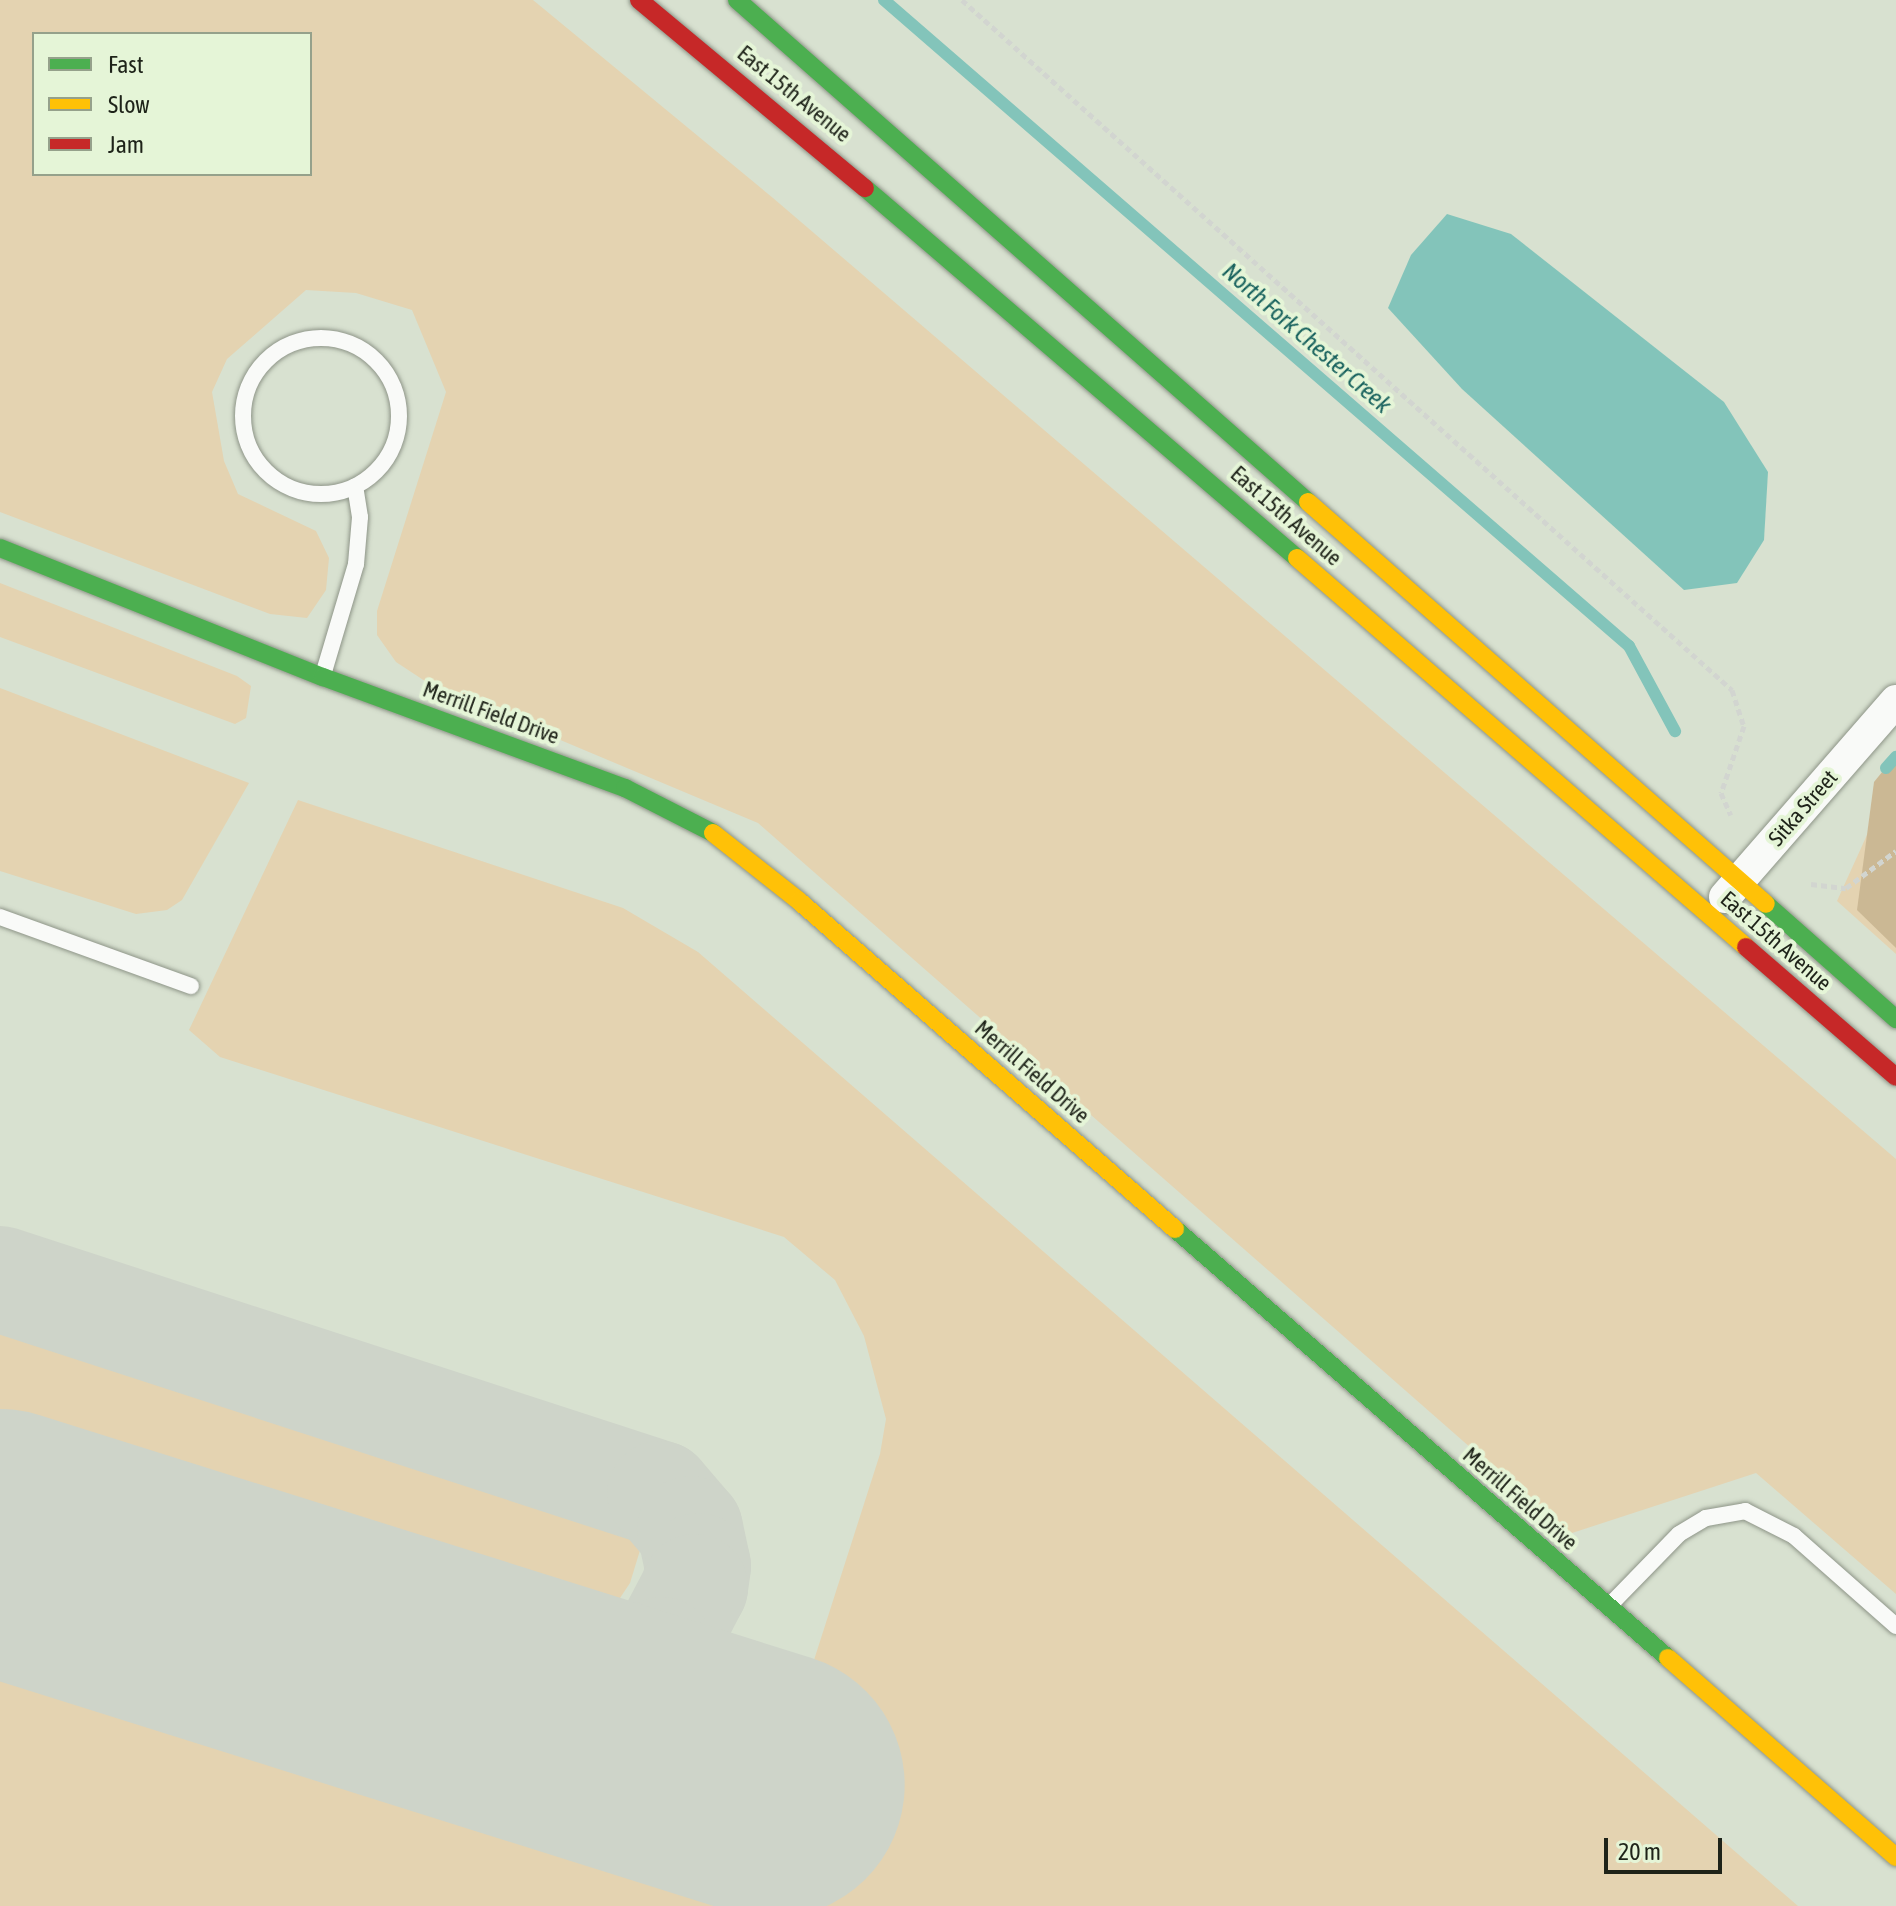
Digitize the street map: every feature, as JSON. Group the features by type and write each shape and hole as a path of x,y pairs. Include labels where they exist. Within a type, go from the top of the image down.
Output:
{"main road":[{"name":"East 15th Avenue","path":"639,0 950,257 1896,1077"},
{"name":"East 15th Avenue","path":"737,0 1896,1019"},
{"name":"Merrill Field Drive","path":"0,548 323,677 625,788 716,835 799,901 1896,1857"}],"street":[{"name":"Sitka Street","path":"1709,914 1896,701"}],"lane":[{"path":"316,338 343,341 367,353 390,380 399,416 394,441 383,462 355,486 320,494 296,489 273,477 248,445 243,419 251,380 268,359 291,344 316,338"},
{"path":"323,677 356,564 360,517 355,486"},
{"path":"0,917 191,986"},
{"path":"1608,1607 1679,1534 1706,1518 1745,1511 1794,1536 1896,1626"}],"path":[{"path":"962,0 1732,690 1744,726 1721,793 1733,819 1816,888 1846,888 1896,851"}],"shaded area":[{"path":"0,0 533,0 773,198 1896,1159 1896,1594 1756,1473 1569,1534 758,823 434,687 396,662 377,635 377,611 446,392 412,310 356,293 306,290 227,359 212,392 224,461 238,494 316,531 329,558 326,590 307,618 270,614 0,512"},
{"path":"0,583 237,676 251,686 246,718 235,724 0,637"},
{"path":"0,688 249,783 182,900 167,910 136,914 0,871"},
{"path":"1896,755 1896,948 1857,910 1874,782"},
{"path":"1896,771 1896,954 1837,901"},
{"path":"298,800 623,908 698,952 1798,1906 0,1906 0,1638 748,1866 880,1454 886,1419 864,1336 835,1280 784,1237 220,1057 189,1030"},
{"path":"0,1317 590,1491 618,1510 641,1547 630,1583 612,1610 568,1619 0,1453"}],"water":[{"path":"1447,214 1511,234 1724,402 1768,472 1764,540 1737,583 1684,590 1462,389 1388,308 1411,255"}],"waterway":[{"name":"North Fork Chester Creek","path":"884,0 1629,646 1675,731"},
{"name":"North Fork Chester Creek","path":"1886,768 1896,757"}],"taxiway":[{"path":"0,1279 660,1494 690,1529 698,1566 695,1587 662,1650 630,1676 578,1686 411,1670"}],"runway":[{"path":"0,1542 772,1785"}],"traffic: fast":[{"path":"737,0 1308,502"},
{"path":"865,188 1297,558"},
{"path":"0,548 323,677 625,788 713,833"},
{"path":"1766,904 1896,1019"},
{"path":"1175,1229 1668,1658"}],"traffic: slow":[{"path":"1308,502 1766,904"},
{"path":"1297,558 1746,947"},
{"path":"713,833 799,901 1175,1229"},
{"path":"1668,1658 1896,1857"}],"traffic: jam":[{"path":"639,0 865,188"},
{"path":"1746,947 1896,1077"}]}
